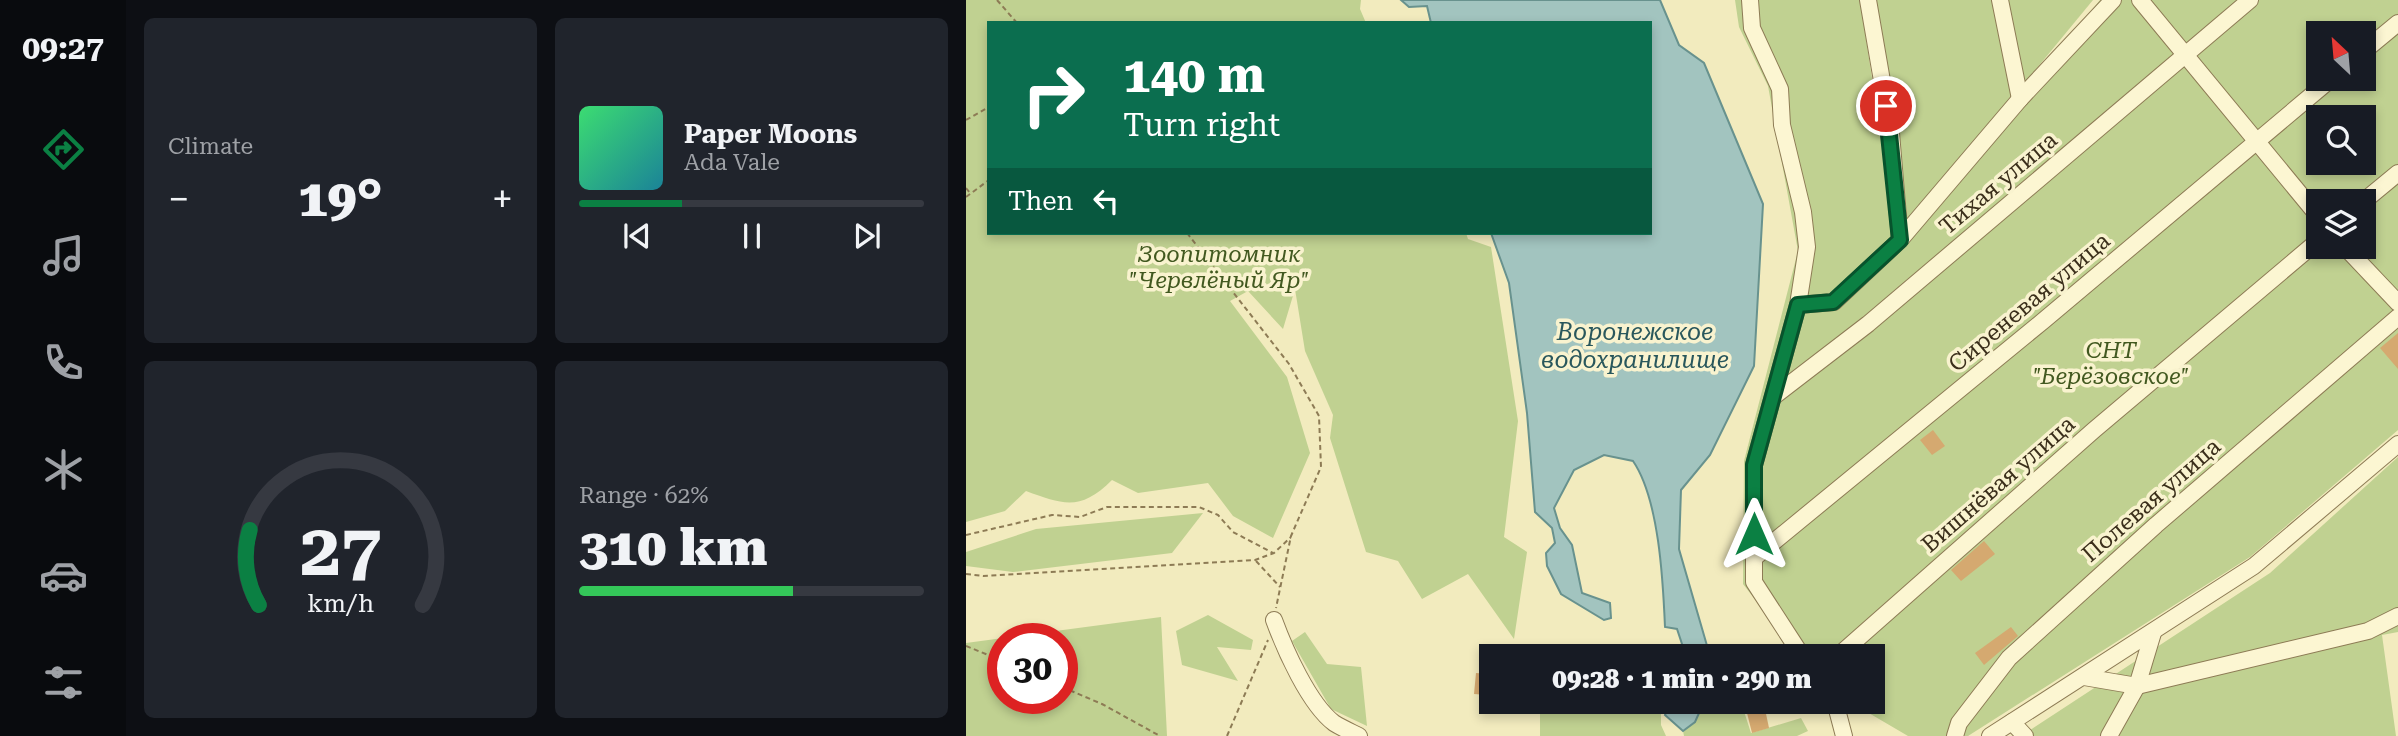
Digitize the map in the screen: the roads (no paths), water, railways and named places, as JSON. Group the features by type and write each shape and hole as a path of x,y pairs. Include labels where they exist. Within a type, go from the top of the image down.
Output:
{"street":[{"path":"1750,0 1752,28 1780,89 1782,125 1803,212 1807,247 1798,305 1754,465 1754,582 1794,644"},
{"path":"1868,0 1891,133 1900,240"},
{"path":"2000,0 2020,99"},
{"path":"1798,305 1833,302 1900,240 2020,99 2113,0"},
{"path":"2140,0 2306,201"},
{"name":"Тихая улица","path":"1773,397 1868,324 2250,0"},
{"path":"2376,41 2398,23"},
{"name":"Сиреневая улица","path":"1754,558 2317,91"},
{"path":"2376,191 2398,173"},
{"name":"Вишнёвая улица","path":"1852,644 2094,429 2306,251"},
{"path":"2356,259 2398,303"},
{"name":"Полевая улица","path":"1955,736 1959,723 2009,658 2156,525 2398,317"},
{"path":"1990,736 2254,566 2398,444"},
{"path":"2084,677 2137,687 2368,631 2398,616"},
{"path":"1274,620 1285,649 1319,707 1333,722 1359,736"},
{"path":"2109,736 2137,687 2153,633"},
{"path":"1838,714 1844,736"},
{"path":"2012,722 2025,736"}],"water":[{"name":"Воронежское водохранилище","path":"1401,0 1660,0 1679,45 1704,63 1763,204 1754,366 1710,455 1681,490 1679,549 1707,644 1682,644 1677,629 1665,627 1661,564 1654,518 1642,477 1633,461 1604,455 1574,470 1554,508 1560,528 1572,545 1582,593 1610,603 1611,618 1604,620 1561,594 1547,566 1546,553 1555,543 1552,528 1535,512 1527,413 1509,283 1492,235 1652,235 1652,21 1431,21 1427,6 1409,7"},
{"path":"1699,714 1695,722 1683,731 1665,715"}],"park label":[{"name":"Зоопитомник \"Червлёный Яр\"","path":"1219,267"},
{"name":"СНТ \"Берёзовское\"","path":"2111,363"}]}
